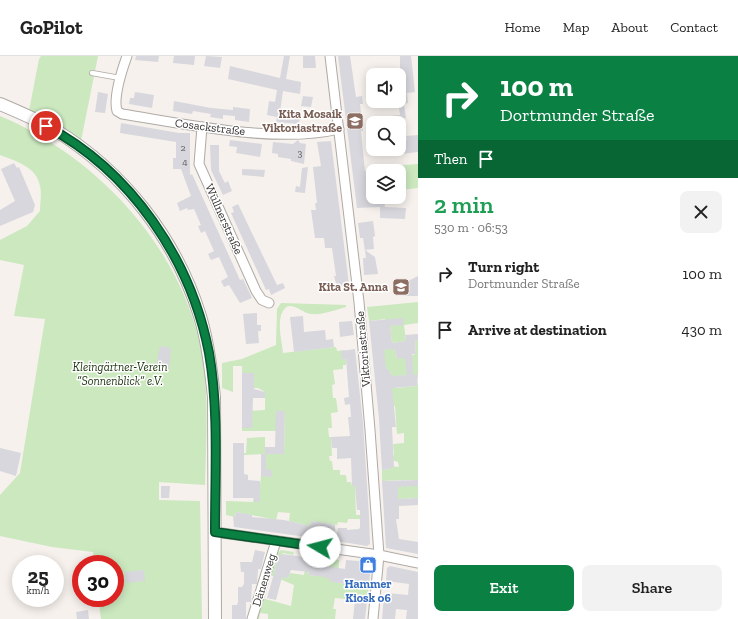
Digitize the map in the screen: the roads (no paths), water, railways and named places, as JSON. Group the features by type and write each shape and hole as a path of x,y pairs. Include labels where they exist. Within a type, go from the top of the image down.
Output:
{"main road":[{"path":"0,104 55,130 85,151 109,171 148,215 174,255 200,316 210,358 214,397 215,619"}],"street":[{"path":"120,78 127,56"},
{"name":"Viktoriastraße","path":"330,56 359,302 379,555 373,619"},
{"name":"Cosackstraße","path":"120,78 116,105 119,113 202,127 237,131 291,133 339,129"},
{"name":"Wüllnerstraße","path":"202,127 199,164 256,291 262,300 269,303"},
{"path":"215,532 379,555 418,563"},
{"name":"Dänenweg","path":"252,619 276,541"}],"lane":[{"path":"92,73 120,78"}],"place":[{"name":"Kita Mosaik Viktoriastraße","path":"355,121"},
{"name":"Kita St. Anna","path":"401,287"},
{"name":"Hammer Kiosk 06","path":"368,565"}],"park label":[{"name":"Kleingärtner-Verein “Sonnenblick” e.V.","path":"120,374"}]}
